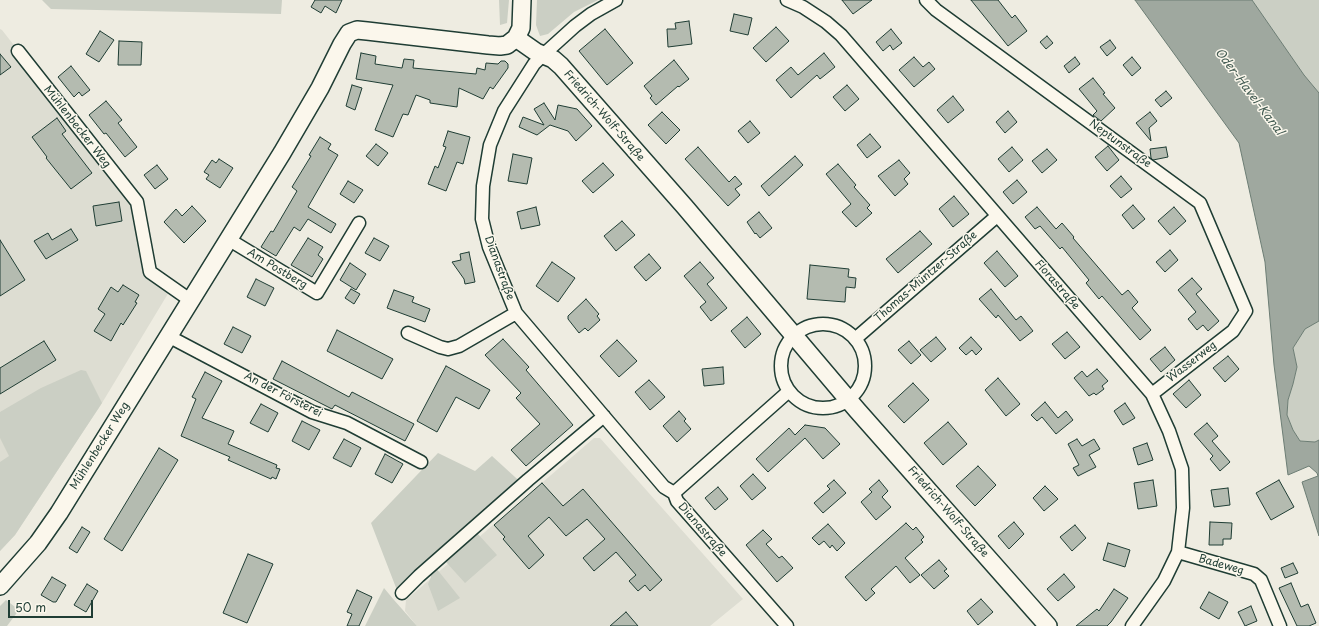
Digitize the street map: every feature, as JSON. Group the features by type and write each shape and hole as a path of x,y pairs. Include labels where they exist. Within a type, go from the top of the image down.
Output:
{"main road":[{"path":"516,38 522,28 522,0"},
{"name":"Mühlenbecker Weg","path":"0,586 38,543 59,513 282,153 320,88 349,33 357,30 500,46 507,45 516,38"},
{"name":"Friedrich-Wolf-Straße","path":"516,38 536,52 553,59 561,66 685,207 848,399 1048,626"}],"street":[{"path":"543,55 590,14 616,0"},
{"name":"Florastraße","path":"787,0 809,11 826,22 841,35 1152,394 1169,431 1182,469 1183,508 1178,552 1164,581 1132,626"},
{"name":"Neptunstraße","path":"926,0 936,10 1200,203 1246,311 1233,331"},
{"name":"Mühlenbecker Weg","path":"18,52 137,202 150,272 190,300"},
{"name":"Dianastraße","path":"543,55 534,64 504,111 490,145 483,186 482,219 488,247 516,313 664,487 674,493 677,501 787,626"},
{"name":"Thomas-Müntzer-Straße","path":"855,339 997,216"},
{"name":"Am Postberg","path":"228,239 317,293 359,223"},
{"path":"408,333 448,349 459,346 516,313"},
{"path":"825,324 836,326 846,331 855,339 862,352 864,368 861,383 857,390 848,399 829,408 817,408 806,405 789,391 784,383 780,363 782,353 794,335 803,329 814,325 825,324"},
{"name":"Wasserweg","path":"1152,394 1233,331"},
{"name":"An der Försterei","path":"168,336 312,412 347,423 421,462"},
{"path":"674,493 789,391"},
{"path":"402,593 419,576 604,416"},
{"name":"Badeweg","path":"1178,552 1254,574 1262,580 1280,626"}],"shaded area":[{"path":"42,0 282,0 281,14 51,9"},
{"path":"499,0 509,0 507,23 500,25"},
{"path":"537,0 598,0 574,12 548,34 540,36 536,25"},
{"path":"1252,0 1319,0 1319,93 1304,75"},
{"path":"0,29 137,202 150,272 172,287 102,403 15,535 0,551"},
{"path":"1319,321 1319,440 1315,442 1300,441 1293,430 1287,415 1288,400 1297,367 1293,348 1305,329"},
{"path":"81,370 86,371 102,403 15,535 0,551 0,462 9,456 0,438 0,412 41,388"},
{"path":"594,438 600,438 743,599 710,626 417,626 405,611 406,600"},
{"path":"438,453 475,471 492,456 527,488 436,568 460,598 438,611 428,584 431,577 429,573 400,598 371,523"},
{"path":"477,533 497,555 465,583 446,562"},
{"path":"384,588 394,600 417,626 365,626"},
{"path":"6,600 19,610 7,626 0,626 0,606"}],"water":[{"name":"Oder-Havel-Kanal","path":"1135,0 1252,0 1304,75 1319,93 1319,321 1305,329 1293,348 1297,367 1288,400 1287,415 1293,430 1300,441 1315,442 1319,440 1319,536 1302,482 1318,476 1317,473 1309,466 1288,475 1274,365 1265,262 1239,143"}],"building":[{"path":"315,0 342,0 336,13 325,6 321,13 311,7"},
{"path":"842,0 872,0 853,14"},
{"path":"971,0 998,0 1012,18 1015,15 1027,31 1008,46"},
{"path":"734,14 752,18 748,35 730,31"},
{"path":"689,21 692,44 668,47 667,29 676,29 675,23"},
{"path":"776,27 789,41 766,62 753,48"},
{"path":"605,29 633,63 607,85 579,51"},
{"path":"891,29 902,43 893,50 890,45 883,51 876,42"},
{"path":"100,31 114,40 99,62 86,54"},
{"path":"1047,36 1053,43 1046,49 1040,42"},
{"path":"1110,40 1116,48 1107,56 1100,47"},
{"path":"119,41 142,42 141,65 118,65"},
{"path":"361,53 376,56 375,64 402,68 404,59 414,60 413,68 476,74 477,68 485,70 486,63 498,64 501,61 505,61 508,64 508,68 493,89 490,87 483,99 459,88 457,107 430,103 430,100 416,95 408,115 403,114 393,137 375,130 393,85 356,79"},
{"path":"824,53 835,67 820,79 817,75 791,98 776,80 791,67 798,75"},
{"path":"0,54 11,67 0,75"},
{"path":"914,57 923,67 929,62 935,69 914,87 899,70"},
{"path":"1075,57 1080,64 1069,73 1064,66"},
{"path":"1132,57 1141,68 1132,76 1123,65"},
{"path":"674,60 689,79 679,87 678,86 656,105 650,98 652,96 644,86"},
{"path":"71,66 90,90 82,96 79,92 74,97 58,77"},
{"path":"1093,78 1105,93 1103,94 1115,108 1101,121 1093,115 1097,111 1079,89"},
{"path":"352,85 362,88 355,110 346,106"},
{"path":"847,85 859,99 845,111 833,97"},
{"path":"1166,91 1172,98 1161,107 1155,100"},
{"path":"953,96 964,110 948,123 937,110"},
{"path":"106,101 122,120 118,123 137,147 125,157 89,115"},
{"path":"544,103 555,120 558,105 577,109 592,126 576,141 568,131 550,125 537,135 519,127 523,117 544,125 534,109"},
{"path":"1008,111 1017,122 1005,133 996,122"},
{"path":"662,112 680,130 666,144 648,125"},
{"path":"1150,112 1157,121 1149,128 1151,141 1136,123"},
{"path":"57,118 66,131 62,134 92,173 71,189 46,158 47,157 32,137"},
{"path":"750,121 760,133 748,143 738,131"},
{"path":"448,131 470,137 463,164 457,162 446,191 428,184 435,166 438,168 446,147 443,146"},
{"path":"870,134 881,147 867,158 857,145"},
{"path":"320,137 331,144 328,149 338,155 308,207 336,224 331,233 308,219 300,231 294,227 276,256 261,247 271,231 273,232 297,191 292,187 311,156 309,155"},
{"path":"376,144 388,153 378,166 366,156"},
{"path":"1108,146 1119,160 1107,171 1095,157"},
{"path":"698,147 729,182 735,176 742,184 735,189 740,195 728,206 685,159"},
{"path":"1012,147 1023,160 1009,172 998,159"},
{"path":"1166,147 1168,157 1153,160 1151,158 1150,149"},
{"path":"1047,149 1057,160 1042,173 1032,161"},
{"path":"513,154 532,158 527,184 508,181"},
{"path":"795,156 803,165 769,196 761,186"},
{"path":"219,159 233,168 220,188 206,179 209,175 204,172 212,160 216,163"},
{"path":"899,160 910,173 904,179 908,184 895,196 878,176"},
{"path":"603,163 614,175 593,193 582,181"},
{"path":"838,164 856,185 854,187 870,205 867,208 872,213 856,227 842,212 851,204 826,174"},
{"path":"157,165 168,179 155,189 144,175"},
{"path":"1121,176 1132,189 1121,198 1110,186"},
{"path":"1017,180 1027,192 1013,204 1003,192"},
{"path":"348,181 363,190 354,203 340,194"},
{"path":"954,196 969,214 953,227 939,209"},
{"path":"119,202 122,221 96,226 93,206"},
{"path":"1133,205 1145,219 1133,229 1122,215"},
{"path":"192,206 206,221 184,243 164,222 176,209 182,216"},
{"path":"536,207 540,225 521,229 517,212"},
{"path":"1037,207 1056,229 1062,223 1122,295 1128,290 1138,302 1132,308 1151,330 1140,340 1102,296 1099,299 1086,283 1089,280 1062,247 1060,249 1040,226 1035,229 1025,217"},
{"path":"1174,207 1186,221 1170,235 1158,221"},
{"path":"759,212 772,228 760,238 756,233 755,234 747,222"},
{"path":"622,221 635,235 616,251 604,236"},
{"path":"71,229 78,240 46,259 34,241 48,233 52,240"},
{"path":"920,231 932,244 898,273 886,259"},
{"path":"308,238 323,247 318,255 323,259 312,277 291,265"},
{"path":"374,238 389,246 380,261 365,253"},
{"path":"0,240 25,280 0,296"},
{"path":"1170,250 1178,260 1165,272 1156,262"},
{"path":"997,251 1018,276 1005,287 984,263"},
{"path":"469,252 475,282 465,284 464,279 452,262 461,260 460,254"},
{"path":"649,254 661,268 646,281 634,267"},
{"path":"552,262 575,278 558,302 536,286"},
{"path":"700,262 714,278 707,284 727,308 711,321 700,307 706,302 684,276"},
{"path":"350,263 366,274 356,290 340,280"},
{"path":"810,265 849,269 848,277 856,278 855,288 846,287 845,302 807,299"},
{"path":"1192,278 1202,289 1196,294 1219,321 1208,331 1203,325 1197,330 1188,319 1196,312 1178,290"},
{"path":"256,279 274,288 265,306 247,297"},
{"path":"123,285 139,295 135,302 137,303 123,325 121,323 111,341 94,331 105,314 98,309 111,287 118,292"},
{"path":"351,289 360,294 354,304 345,298"},
{"path":"991,289 1016,320 1021,316 1033,331 1020,341 998,315 996,318 979,299"},
{"path":"394,290 414,297 412,302 430,309 425,322 387,308"},
{"path":"586,299 599,314 597,316 600,320 588,331 585,328 579,333 568,319 568,316"},
{"path":"747,317 761,334 745,348 731,331"},
{"path":"233,327 251,336 242,353 224,344"},
{"path":"337,330 393,359 382,379 327,351"},
{"path":"1067,332 1080,347 1065,359 1052,344"},
{"path":"936,337 946,349 931,362 920,350"},
{"path":"971,337 982,349 976,355 972,350 966,355 959,348"},
{"path":"503,339 529,367 526,370 573,425 526,466 511,450 540,424 516,398 521,393 485,355"},
{"path":"617,340 637,361 619,377 600,356"},
{"path":"44,341 56,360 0,394 0,368"},
{"path":"909,341 921,355 911,364 898,350"},
{"path":"1165,347 1175,360 1161,372 1150,359"},
{"path":"1228,356 1239,369 1225,382 1213,368"},
{"path":"282,361 349,397 352,392 414,424 405,441 335,405 332,409 273,379"},
{"path":"446,366 490,390 479,409 456,397 437,432 417,421"},
{"path":"723,367 724,384 704,386 702,369"},
{"path":"1097,369 1108,381 1102,386 1104,389 1096,395 1094,393 1089,396 1074,378 1082,371 1087,377"},
{"path":"205,372 222,381 202,418 234,431 228,444 277,465 276,468 280,469 276,479 272,477 271,479 228,460 230,457 181,436 196,399 192,397"},
{"path":"998,378 1020,404 1006,416 985,390"},
{"path":"649,380 665,397 650,410 635,392"},
{"path":"1189,380 1201,395 1186,408 1173,394"},
{"path":"913,383 929,400 904,423 888,406"},
{"path":"1045,402 1058,418 1066,411 1073,420 1056,434 1042,417 1037,421 1031,415"},
{"path":"1125,403 1135,418 1123,425 1114,411"},
{"path":"261,404 278,413 268,432 250,423"},
{"path":"679,411 686,419 684,421 691,429 677,442 663,426"},
{"path":"302,421 320,430 309,450 292,441"},
{"path":"948,422 967,444 943,465 924,443"},
{"path":"1207,423 1218,436 1212,441 1230,462 1220,471 1210,459 1213,456 1194,434"},
{"path":"805,425 825,428 840,444 823,459 805,438 768,472 756,459 789,428 795,435"},
{"path":"344,439 361,448 351,467 333,458"},
{"path":"1077,439 1082,446 1094,439 1100,449 1089,455 1096,467 1078,476 1073,468 1079,465 1068,444"},
{"path":"1147,443 1153,460 1138,465 1133,448"},
{"path":"159,448 178,460 122,551 104,539"},
{"path":"385,454 403,464 392,483 375,474"},
{"path":"978,466 996,485 975,506 956,486"},
{"path":"753,474 766,488 752,500 740,486"},
{"path":"834,480 846,493 823,513 814,503 830,489 827,486"},
{"path":"879,480 888,491 882,497 891,507 876,520 861,502 872,492 869,489"},
{"path":"1153,480 1157,506 1138,509 1134,483"},
{"path":"1279,480 1294,507 1271,520 1256,493"},
{"path":"542,483 563,506 583,489 662,580 650,591 645,585 638,591 629,581 636,575 616,552 594,571 583,558 605,539 587,519 566,536 549,517 528,536 544,555 529,569 503,539 505,537 494,525"},
{"path":"1045,486 1058,499 1044,511 1033,498"},
{"path":"718,487 728,499 715,510 705,498"},
{"path":"1228,488 1230,505 1214,507 1211,490"},
{"path":"1014,522 1024,534 1009,549 998,536"},
{"path":"1210,522 1232,523 1231,539 1223,539 1223,545 1209,545"},
{"path":"906,523 913,530 916,527 924,537 921,540 923,542 905,558 920,575 910,583 896,566 871,589 875,593 866,601 845,577"},
{"path":"828,524 845,543 837,551 832,545 830,548 824,541 819,545 812,538"},
{"path":"1075,525 1086,538 1072,551 1060,537"},
{"path":"82,527 90,532 77,553 69,548"},
{"path":"763,530 772,539 766,544 779,558 782,556 793,568 777,582 746,545"},
{"path":"1108,543 1130,550 1125,567 1103,560"},
{"path":"248,554 273,564 247,623 223,613"},
{"path":"939,560 947,569 944,571 949,576 934,589 921,575"},
{"path":"1293,563 1298,573 1285,578 1281,568"},
{"path":"1064,574 1075,587 1058,601 1047,589"},
{"path":"52,577 66,585 56,602 53,602 41,595"},
{"path":"1291,583 1301,607 1308,604 1316,623 1309,626 1297,626 1279,588"},
{"path":"87,584 98,591 86,612 74,605"},
{"path":"1114,589 1128,598 1107,626 1076,626 1097,609 1099,611"},
{"path":"357,590 372,597 359,626 347,626 352,614 347,612"},
{"path":"1209,592 1228,602 1219,619 1200,608"},
{"path":"981,599 993,612 978,625 967,611"},
{"path":"1251,606 1257,621 1245,626 1238,612"},
{"path":"626,612 638,626 610,626"}]}
